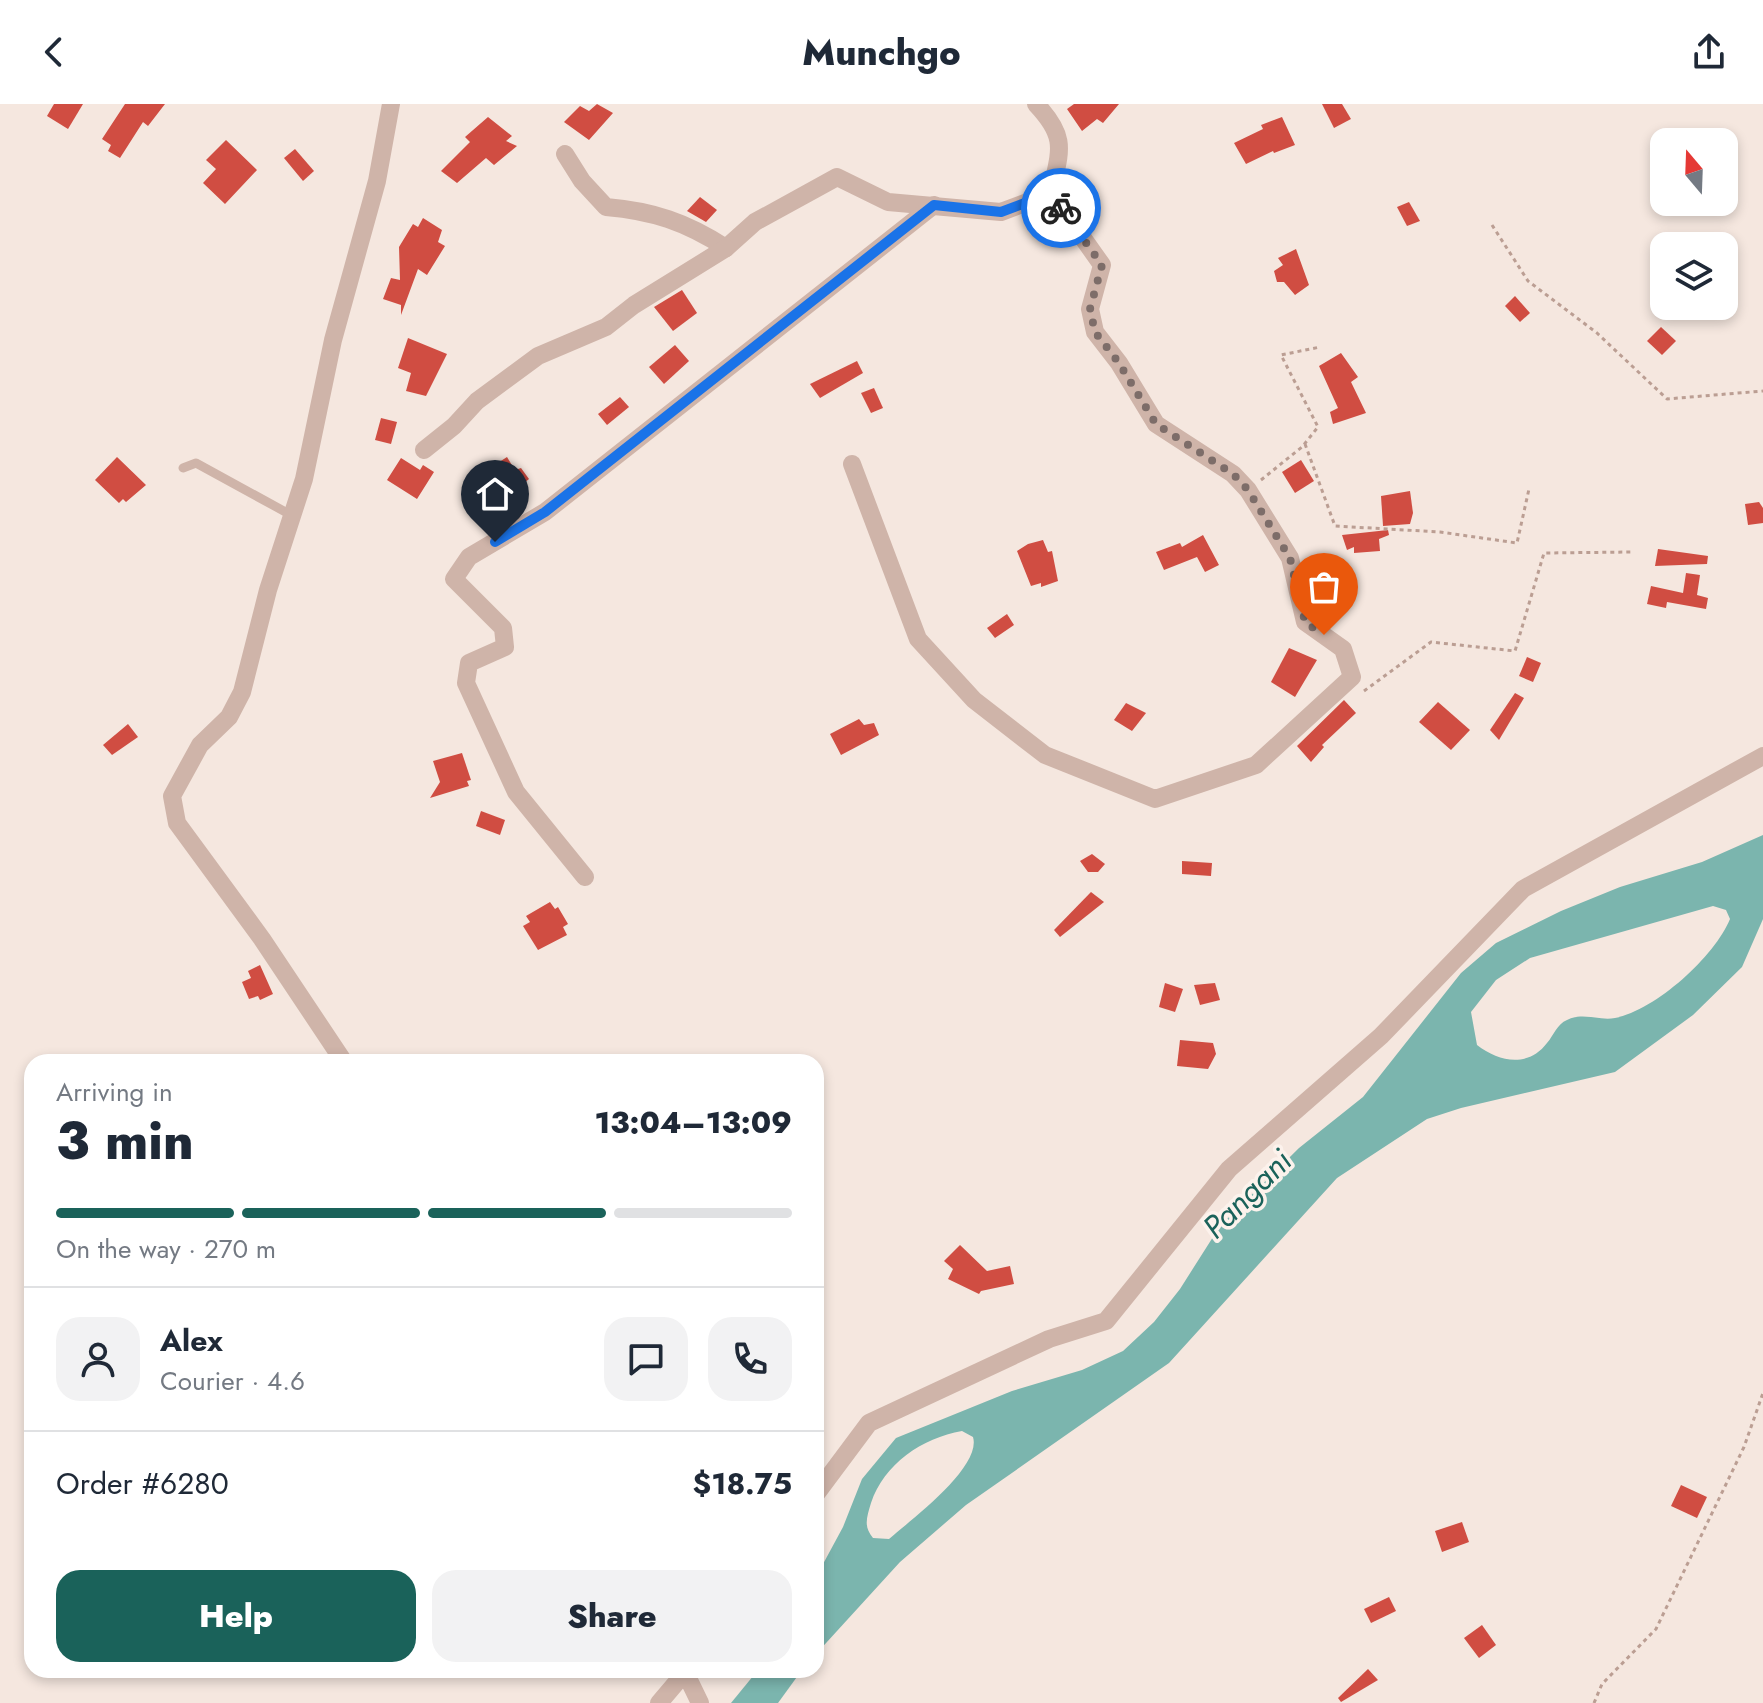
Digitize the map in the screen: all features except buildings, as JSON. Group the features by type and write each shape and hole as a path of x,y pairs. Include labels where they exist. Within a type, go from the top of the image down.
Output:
{"street":[{"path":"339,1054 262,939 177,823 172,796 200,745 229,717 242,692 268,590 304,479 333,340 377,181 391,104"},
{"path":"852,464 918,639 974,700 1045,755 1155,799 1256,765 1352,677 1343,649 1305,622 1290,558 1248,490 1233,474 1156,424 1119,363 1095,332 1090,309 1102,265 1051,193 1059,152 1055,125 1036,104"},
{"path":"565,154 582,181 606,207 648,211 699,231 726,248"},
{"path":"424,450 454,426 477,401 538,356 606,327 634,305 726,248 755,222 837,177 888,202 1001,212 1051,193"},
{"path":"585,877 516,792 466,683 469,663 505,647 503,628 454,579 469,557 545,512 934,205"},
{"path":"824,1483 869,1423 1049,1339 1106,1321 1229,1169 1381,1036 1523,889 1763,756"},
{"path":"659,1703 680,1678"},
{"path":"689,1678 700,1703"}],"lane":[{"path":"183,468 196,463 291,515"}],"path":[{"path":"1492,225 1528,281 1597,333 1667,399 1763,391"},
{"path":"1248,490 1305,444 1318,427 1281,355 1320,347"},
{"path":"1305,444 1335,526 1440,532 1517,543 1529,489"},
{"path":"1352,677 1364,692 1431,642 1515,651 1544,553 1633,552"},
{"path":"1594,1703 1602,1684 1656,1629 1744,1447 1763,1393"}],"water":[{"path":"1763,835 1763,919 1742,967 1693,1015 1615,1072 1461,1108 1427,1119 1337,1178 1169,1363 966,1505 900,1562 824,1645 824,1562 843,1527 862,1479 896,1438 1012,1391 1082,1370 1123,1351 1154,1322 1180,1289 1220,1226 1299,1148 1363,1097 1461,973 1496,943 1561,911 1620,887 1702,862","holes":["1713,906 1726,910 1730,919 1711,949 1682,979 1648,1004 1615,1018 1579,1017 1567,1020 1539,1051 1522,1059 1504,1058 1477,1045 1471,1012 1496,980 1530,958","962,1431 973,1437 973,1449 967,1463 943,1492 889,1539 873,1538 867,1525 871,1503 885,1476 895,1465 933,1440"]},
{"path":"751,1678 796,1678 778,1703 731,1703"}],"way so far":[{"path":"1061,208 1078,236 1102,265 1090,309 1095,332 1119,363 1156,424 1233,474 1248,490 1290,558 1305,622 1324,635"}],"route":[{"path":"495,542 545,512 934,205 1001,212 1051,193 1061,208"}],"water label":[{"name":"Pangani","path":"1247,1194"}]}
